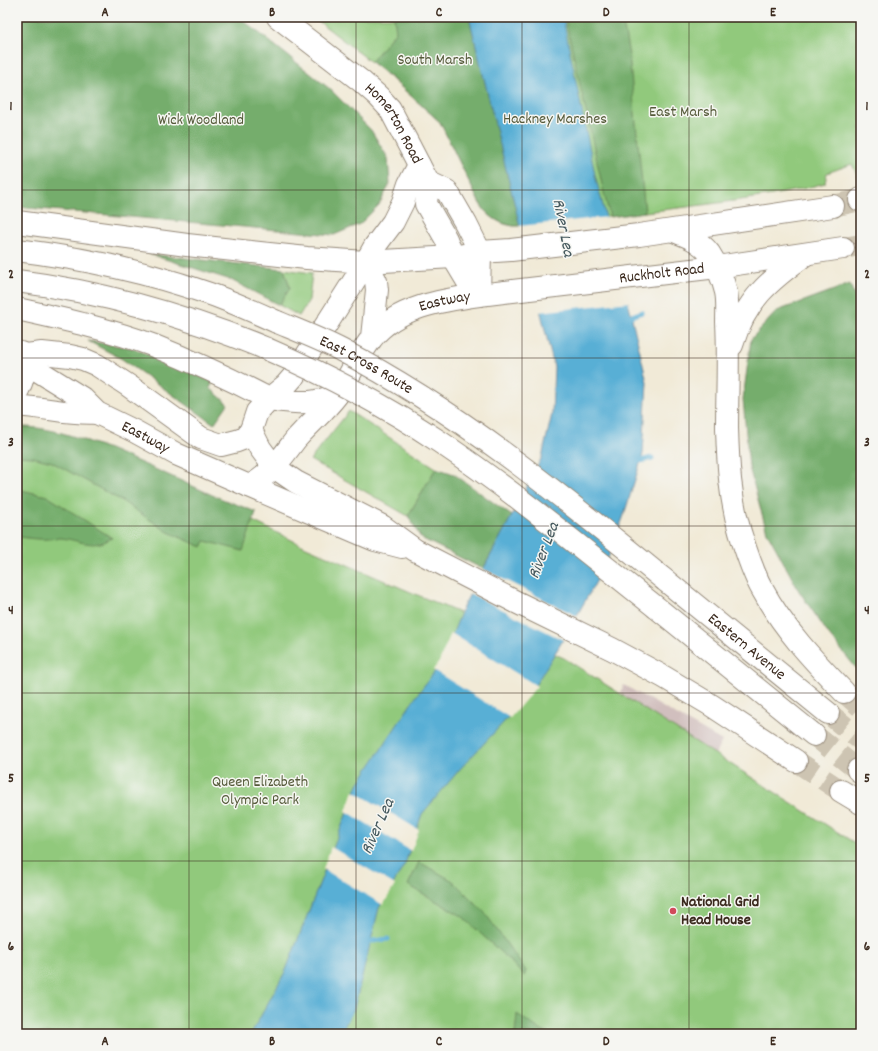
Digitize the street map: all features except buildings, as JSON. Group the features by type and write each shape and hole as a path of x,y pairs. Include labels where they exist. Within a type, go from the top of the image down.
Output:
{"main road":[{"name":"Homerton Road","path":"278,17 378,96 390,109 424,174 448,191 480,252"},
{"path":"479,295 471,287 453,257 446,239 426,204 424,174 409,184 403,202 393,222 374,246 366,262 293,377 286,386 269,399 257,412 251,430 260,448 274,467 296,482 382,526 415,550 612,649 711,704 796,761"},
{"path":"17,222 187,245 307,258 366,262 453,257 480,252 511,250 674,231 833,206"},
{"path":"674,231 694,239 708,252 717,267 726,292 729,354 727,427 730,480 740,532 750,561 761,588 793,636 813,660 844,692"},
{"name":"Ruckholt Road","path":"479,295 648,276 843,248"},
{"name":"East Cross Route","path":"17,250 94,263 167,280 210,294 340,350 446,411 529,471 666,581"},
{"path":"479,295 480,252"},
{"path":"729,354 736,328 755,297 769,282 806,254"},
{"name":"Eastway","path":"366,262 376,281 377,290 372,337"},
{"name":"East Cross Route","path":"17,281 94,293 142,305 220,330 297,362 362,396 440,442 524,502 657,608"},
{"name":"Eastway","path":"22,354 37,370 82,398 97,413 176,454 249,486 260,481 274,467 295,440 337,394 372,337 386,325 405,313 419,307 450,299 479,295"},
{"path":"17,309 85,324 151,345 224,376 269,399 289,402 316,401 337,394"},
{"name":"Eastway","path":"22,354 42,353 64,355 83,359 97,365 201,438 221,445 245,438 251,430"},
{"path":"249,486 375,540 415,550"},
{"name":"Eastern Avenue","path":"666,581 828,713"},
{"name":"Eastern Avenue","path":"657,608 814,735"},
{"path":"841,791 861,803"}],"street":[{"path":"17,393 23,382 26,371 22,354"},
{"path":"17,406 71,413 97,413"}],"shaded area":[{"path":"624,685 722,741 700,783 610,710"}],"green space":[{"name":"Wick Woodland","path":"17,17 239,17 330,89 371,130 388,158 390,184 379,205 360,224 334,235 17,207"},
{"name":"Hackney Marshes","path":"313,17 861,17 861,180 860,181 852,164 827,173 825,183 774,195 666,210 511,226 491,217 480,204 440,122 384,72"},
{"name":"South Marsh","path":"394,17 469,17 521,226 513,226 502,223 485,211 477,198 440,122 396,82 371,62 396,31"},
{"path":"565,17 622,17 629,55 645,212 610,217"},
{"path":"149,254 284,269 290,288 279,305 231,280"},
{"path":"284,269 312,273 309,300 299,316 279,305 290,288"},
{"path":"850,284 861,314 861,674 829,635 799,591 767,532 749,467 743,399 751,339 777,311"},
{"path":"88,341 133,348 213,382 210,388 228,404 214,424 122,359"},
{"path":"349,411 436,468 408,516 310,460"},
{"path":"17,427 41,428 109,449 213,495 256,512 243,551 205,541 202,547 168,532 122,501 52,462 32,457 17,456"},
{"name":"Queen Elizabeth Olympic Park","path":"95,444 306,547 564,658 861,847 861,1034 17,1034 17,449"},
{"path":"436,468 454,474 512,516 483,569 421,538 408,516"},
{"path":"17,489 47,496 112,538 105,542 92,544 61,538 42,539 17,537"},
{"path":"419,862 453,881 485,913 526,971 524,976 462,916 408,885"},
{"path":"517,1014 542,1031 550,1034 515,1034"}],"water":[{"name":"River Lea","path":"469,17 563,17 595,175 647,382 643,454 623,518 605,566 560,645 534,687 460,769 422,814 405,864 379,908 354,1009 340,1034 251,1034 286,970 358,784 417,695 441,663 464,605 542,457 552,414 554,367"}],"pier":[{"path":"608,217 630,302 539,312 519,226"},
{"path":"481,568 579,617 565,641 469,593"},
{"path":"451,633 537,686 510,718 433,670 439,662"},
{"path":"354,791 419,830 411,851 346,811"},
{"path":"331,847 395,885 383,905 323,869"}],"waterway":[{"path":"626,318 642,312"},
{"path":"636,462 652,458"},
{"path":"365,942 388,939"}],"tunnel":[{"path":"833,206 860,200"},
{"path":"843,248 861,245"},
{"path":"844,692 861,707"},
{"path":"828,713 861,740"},
{"path":"814,735 858,770"},
{"path":"796,761 841,791"}],"place":[{"name":"National Grid Head House","path":"673,911"}],"park label":[{"name":"East Marsh","path":"683,112"}]}
